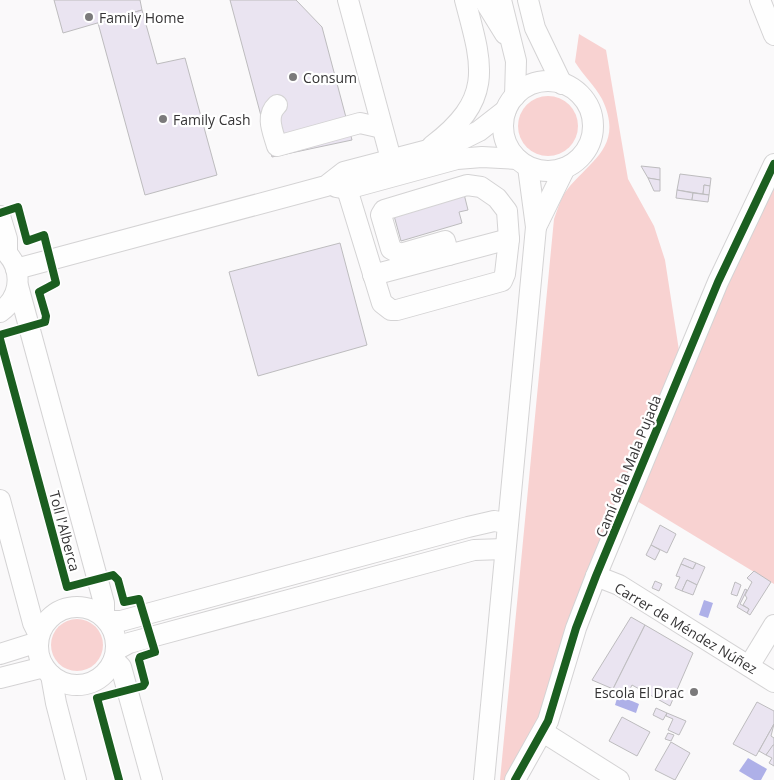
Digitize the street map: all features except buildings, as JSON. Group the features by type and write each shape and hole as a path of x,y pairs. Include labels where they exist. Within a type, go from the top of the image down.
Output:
{"street":[{"path":"348,0 391,159"},
{"path":"429,148 460,122 471,107 477,91 480,72 479,55 465,0"},
{"path":"484,0 499,26 513,43"},
{"path":"484,780 536,227 522,163 508,148 504,136 503,123 510,103 516,61 501,0"},
{"path":"528,0 535,28 546,55 562,84"},
{"path":"760,0 774,35"},
{"path":"10,263 326,186 347,189 457,159 482,157 522,163 540,171 565,168 577,162 586,151 592,139 593,125 591,112 584,100 574,90 550,81 537,83 525,88 479,132 454,143 429,148 344,172 326,186"},
{"path":"360,123 375,101"},
{"path":"277,105 272,110 270,118 277,146 360,123 382,128"},
{"name":"Camí de la Mala Pujada","path":"515,780 543,732 576,628 596,576 718,282 774,164"},
{"path":"536,227 565,168"},
{"path":"347,189 382,303 392,310 502,281 505,276 509,239 507,211 497,198 481,187 467,186 384,210 381,215 391,249 400,254 445,240 449,255"},
{"path":"0,216 7,239 14,297 0,312"},
{"path":"373,275 509,239"},
{"path":"10,263 104,603 106,619 116,640 115,655 121,667 152,780"},
{"path":"505,276 531,277"},
{"path":"0,500 39,639 39,655 48,671 76,780"},
{"path":"0,654 39,639 51,616 66,608 83,607 106,619 120,621 468,527 494,521 507,523"},
{"path":"0,678 48,671 68,683 87,684 103,675 115,655 129,643 474,550 505,549"},
{"name":"Carrer de Méndez Núñez","path":"596,576 619,585 774,682"},
{"path":"749,666 774,624"},
{"path":"543,732 619,780"}],"shaded area":[{"path":"579,34 606,50 628,179 654,226 665,260 680,357 538,720 508,780 500,780 554,219 564,194 600,153 606,143 609,130 608,116 602,99 575,62"},
{"path":"542,96 554,96 565,101 573,109 578,120 576,138 565,151 554,156 542,156 531,151 523,143 518,132 518,120 523,109 531,101"},
{"path":"774,182 774,584 637,501 666,416"},
{"path":"72,619 82,619 96,626 103,640 103,650 96,664 82,671 72,671 62,667 55,660 51,650 51,640 55,630 62,623"}],"water":[{"path":"704,600 713,603 708,618 699,615"},
{"path":"618,695 639,704 636,713 615,705"},
{"path":"748,758 767,769 761,780 754,780 739,771"}],"cycle path":[{"path":"515,780 548,721 576,628 596,576 718,282 774,164"},
{"path":"0,213 18,207 27,241 44,235 56,283 39,292 46,316 45,322 0,335"},
{"name":"Toll l'Alberca","path":"0,339 67,587 113,575 118,580 124,602 139,599 155,652 140,657 139,660 145,683 143,686 97,698 119,780"}],"place":[{"name":"Family Home","path":"89,17"},
{"name":"Consum","path":"293,77"},
{"name":"Family Cash","path":"163,119"},
{"name":"Escola El Drac","path":"694,692"}]}
